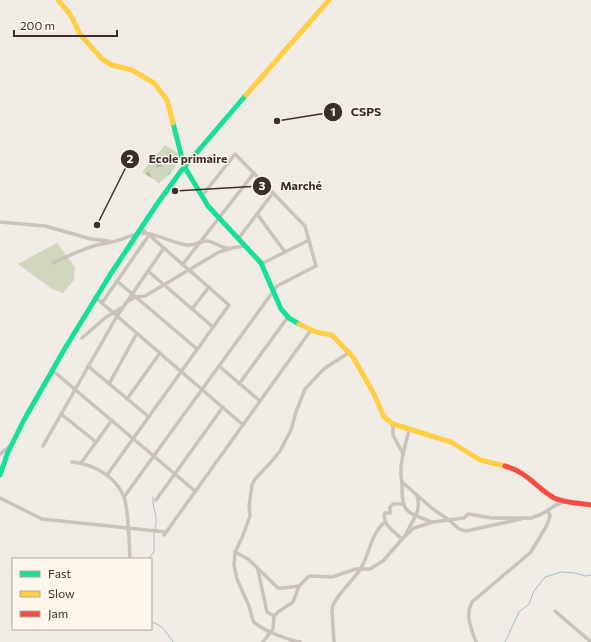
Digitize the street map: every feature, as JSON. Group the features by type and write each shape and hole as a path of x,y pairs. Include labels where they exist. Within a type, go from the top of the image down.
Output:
{"street":[{"path":"58,0 70,14 80,34 102,59 112,65 132,70 154,83 160,90 167,100 184,166 208,206 261,264 281,308 288,317 310,330 332,335 350,352 374,394 382,414 393,424 452,442 480,460 515,469 529,477 538,486 550,494 566,501 591,505"},
{"path":"0,475 2,462 52,370 95,297 150,212 184,166 330,0"},
{"path":"124,497 277,286 316,266 305,226 235,154 202,196"},
{"path":"183,264 254,173"},
{"path":"238,239 273,193"},
{"path":"257,214 285,252"},
{"path":"0,222 45,226 91,239 112,242"},
{"path":"107,476 229,305 141,228"},
{"path":"53,263 81,251 137,234 149,234 186,245 195,246 208,241 223,248 232,248"},
{"path":"102,303 149,234"},
{"path":"261,264 309,240"},
{"path":"125,304 136,297 145,296 190,271 219,252 244,246"},
{"path":"82,338 93,328 115,314 125,304 164,248"},
{"path":"148,271 213,327"},
{"path":"117,281 198,349"},
{"path":"192,309 209,287"},
{"path":"95,297 243,425"},
{"path":"43,446 75,390 115,314"},
{"path":"239,384 288,317"},
{"path":"0,498 42,519 165,533 310,330"},
{"path":"109,384 137,333"},
{"path":"300,642 272,632 253,621 249,606 236,579 234,565 235,552 250,516 249,500 253,481 280,451 291,430 305,389 325,368 350,352"},
{"path":"127,399 160,353"},
{"path":"88,366 149,417"},
{"path":"219,366 260,401"},
{"path":"52,370 195,491"},
{"path":"156,500 223,407"},
{"path":"61,414 96,442"},
{"path":"81,463 112,420"},
{"path":"393,424 393,435 403,454"},
{"path":"409,430 401,466 402,504 407,510 416,516 433,522"},
{"path":"0,454 11,445"},
{"path":"72,462 90,465 107,476 119,488 124,497 130,558"},
{"path":"402,482 433,509 450,520 459,529 466,531 525,517"},
{"path":"406,535 419,507 417,495"},
{"path":"263,642 272,632 274,616 293,602 300,586 305,579 310,576 332,577 356,569 370,569 379,564 414,528 433,522 464,518 468,514 492,518 535,517 566,501"},
{"path":"402,504 396,503 391,506 390,513 386,512 384,514 385,522 402,539"},
{"path":"476,642 469,622 469,613 472,602 531,552 547,525 550,516 548,510"},
{"path":"334,642 333,605 360,570 369,552 376,531 385,522"},
{"path":"235,552 248,559 278,588 300,586"},
{"path":"258,569 267,612 274,616"},
{"path":"555,611 591,642"}],"green space":[{"path":"165,145 181,155 172,171 159,183 142,172"},
{"path":"57,243 75,267 74,280 63,293 52,289 18,264"}],"waterway":[{"path":"153,497 153,506 156,516 155,529"},
{"path":"149,558 154,552 154,532"},
{"path":"505,642 519,612 529,604 534,591 545,577 561,572 575,573 585,576 591,575"},
{"path":"152,622 161,627 173,642"}],"traffic: fast":[{"path":"0,475 8,452 24,420 64,350 110,275 157,204 181,171 246,95"},
{"path":"173,123 184,166 208,206 261,263 281,309 289,318 299,324"}],"traffic: slow":[{"path":"58,0 70,14 80,34 102,59 112,65 132,70 154,83 167,100 173,123"},
{"path":"246,95 329,0"},
{"path":"299,324 316,332 332,335 353,357 374,394 384,417 393,424 451,442 480,460 505,466"}],"traffic: jam":[{"path":"505,466 520,472 547,494 558,500 591,505"}],"place":[{"name":"CSPS","path":"277,121"},
{"name":"Marché","path":"175,191"},
{"name":"Ecole primaire","path":"97,225"}]}
